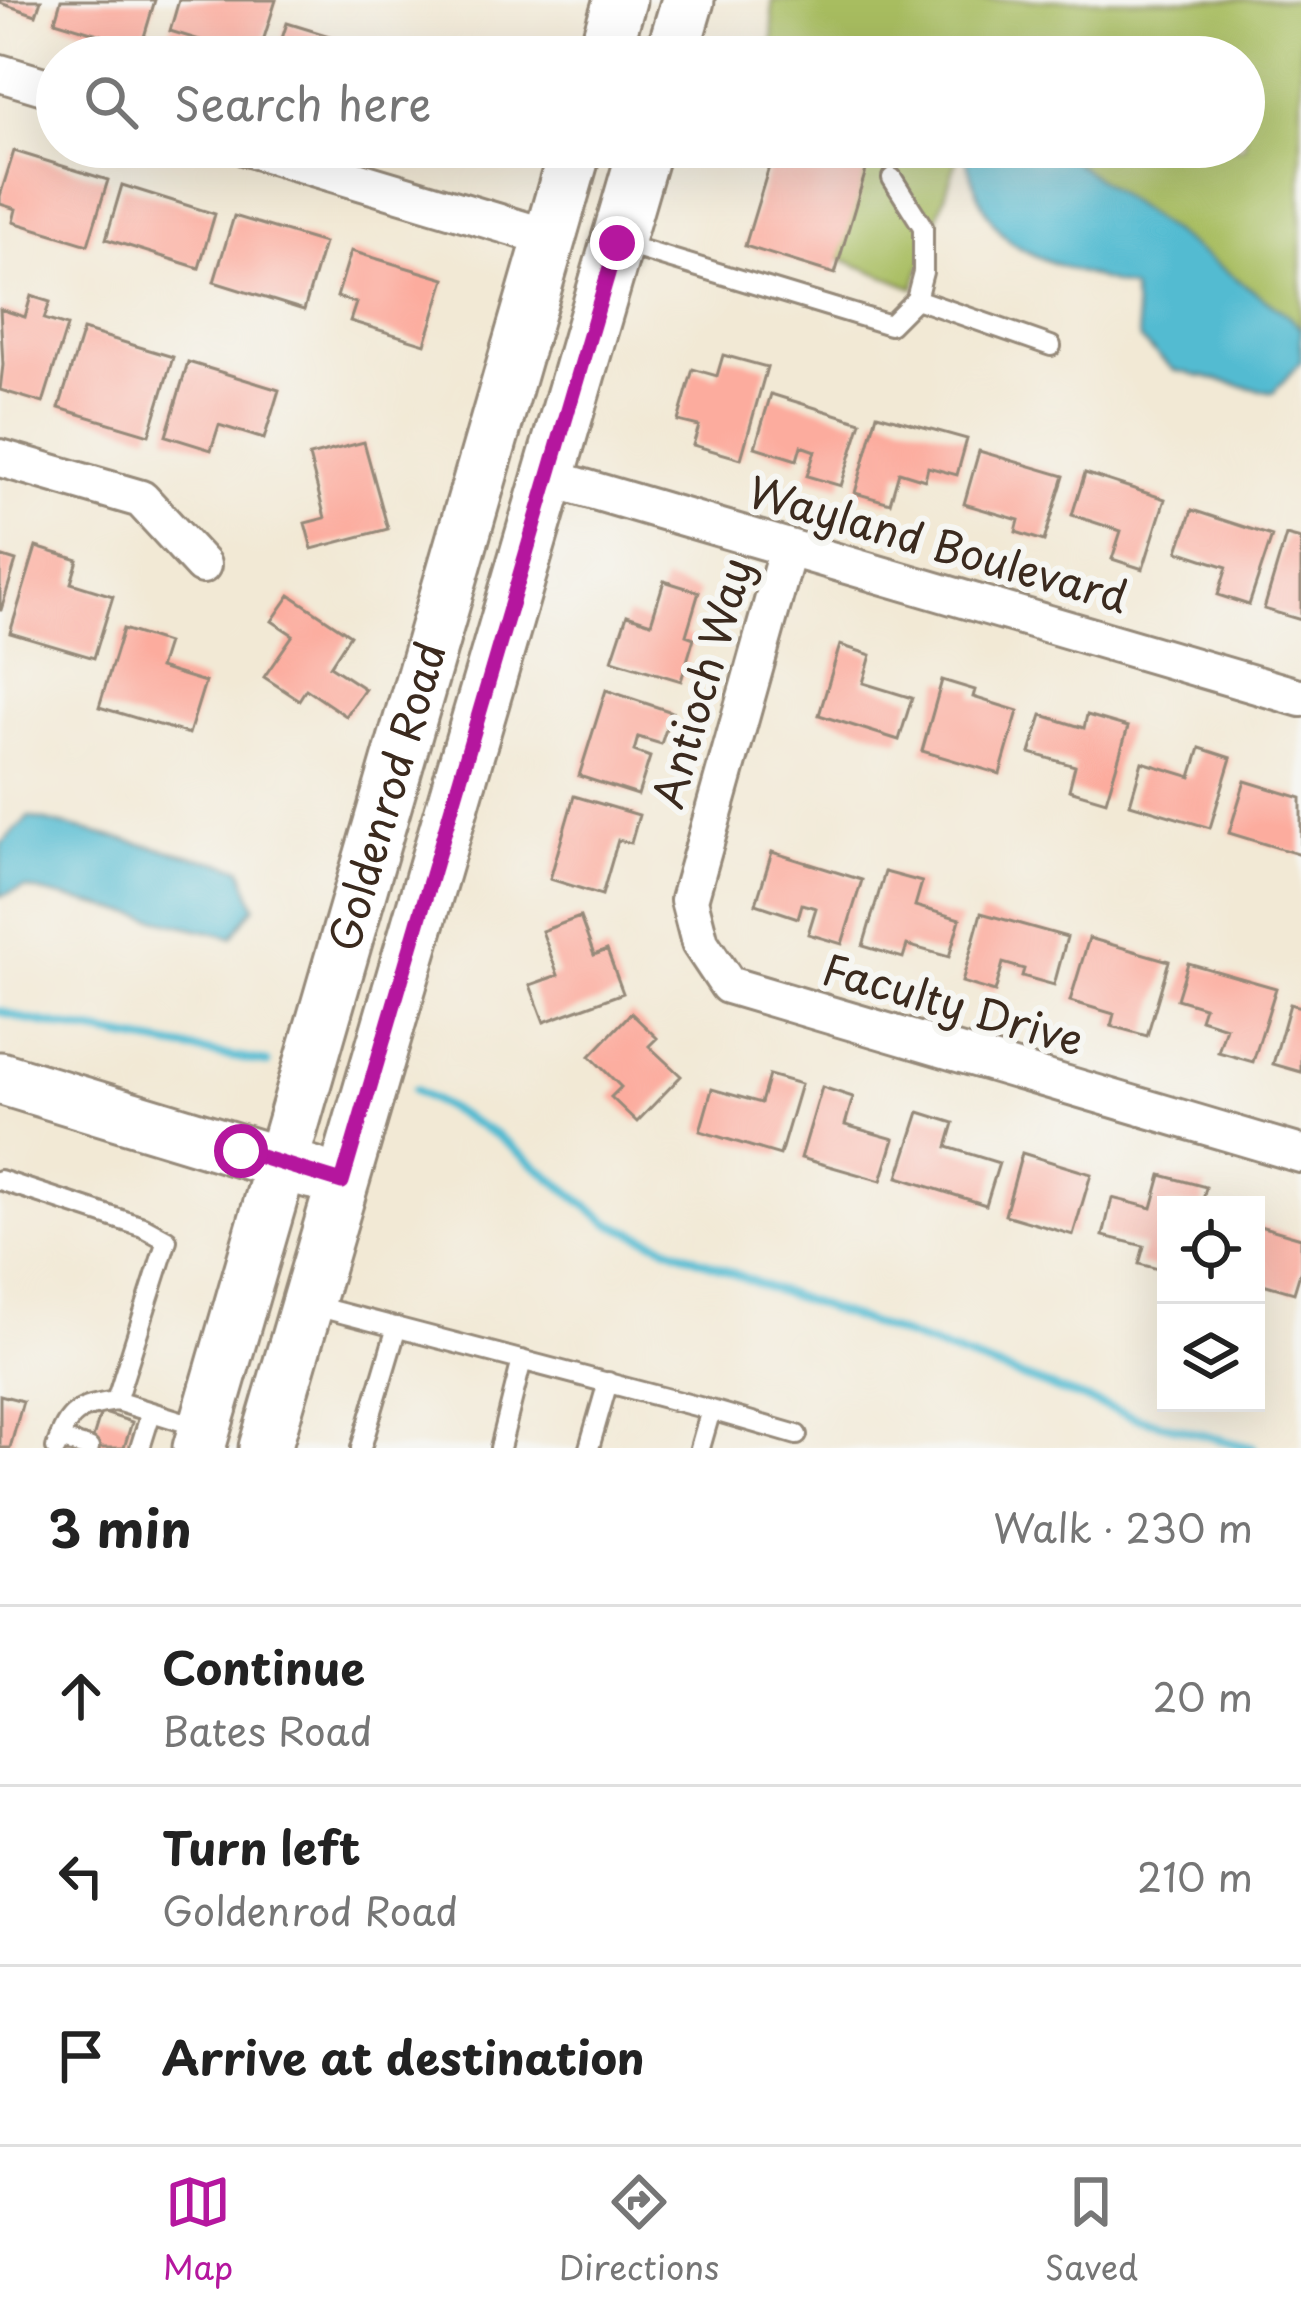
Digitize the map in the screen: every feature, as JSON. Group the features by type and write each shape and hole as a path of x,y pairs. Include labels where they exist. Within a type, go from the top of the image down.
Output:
{"main road":[{"path":"609,36 620,0"},
{"path":"677,36 688,0"},
{"name":"Goldenrod Road","path":"202,1438 571,168"},
{"path":"550,478 539,458 533,414 601,189 598,168"},
{"name":"Goldenrod Road","path":"265,1448 639,168"},
{"path":"0,1078 342,1182"}],"street":[{"path":"0,73 36,84"},
{"path":"316,168 550,238"},
{"path":"0,458 140,500 202,565"},
{"name":"Wayland Boulevard","path":"550,478 1301,698"},
{"name":"Antioch Way","path":"704,843 788,548"},
{"name":"Faculty Drive","path":"704,843 688,899 700,944 728,985 1301,1154"}],"lane":[{"path":"617,243 890,325 916,299 923,272 923,227 892,178"},
{"path":"916,299 1051,346"},
{"path":"0,1180 143,1227 167,1240 116,1401"},
{"path":"307,1304 797,1434"},
{"path":"361,1448 397,1327"},
{"path":"500,1448 522,1360"},
{"path":"590,1448 608,1382"},
{"path":"88,1448 58,1444 64,1423 84,1406 116,1401 202,1438"},
{"path":"700,1448 711,1410"},
{"path":"140,1448 151,1413"}],"green space":[{"path":"772,0 1301,0 1301,333 1074,168 1265,168 1265,36 773,36"},
{"path":"792,168 954,168 914,288 826,253"}],"water":[{"path":"969,168 1082,168 1286,314 1301,329 1301,361 1273,393 1174,370 1140,340 1132,289 1069,269 1010,241 975,187"},
{"path":"29,817 241,868 255,906 232,937 25,888 0,896 1,844"}],"building":[{"path":"0,0 41,0 36,15"},
{"path":"61,0 155,0 144,36 105,36 55,21"},
{"path":"179,0 276,0 265,36 187,36 170,31"},
{"path":"287,23 329,36 283,36"},
{"path":"14,151 36,158 36,168 69,168 108,180 88,245 13,222 16,209 0,204"},
{"path":"769,168 867,168 835,274 745,246"},
{"path":"122,185 215,214 199,268 106,239"},
{"path":"234,216 324,243 304,310 214,282"},
{"path":"351,251 445,279 425,344 350,321 356,303 337,297"},
{"path":"31,296 50,302 44,319 67,326 43,403 0,390 0,309 25,317"},
{"path":"83,330 173,357 149,435 59,408"},
{"path":"723,355 767,367 741,459 693,445 699,426 678,421 693,369 717,376"},
{"path":"188,362 279,390 264,439 219,425 211,450 166,436"},
{"path":"771,394 861,422 841,486 807,476 815,451 801,446 797,460 755,447"},
{"path":"877,414 967,439 957,475 928,467 925,480 899,472 890,503 855,493"},
{"path":"364,442 388,529 312,549 305,523 325,518 309,456"},
{"path":"979,451 1064,476 1044,541 1016,532 1019,520 964,504"},
{"path":"1085,473 1165,499 1143,569 1112,559 1121,531 1072,515"},
{"path":"1192,510 1272,536 1249,605 1218,595 1227,567 1178,551"},
{"path":"1286,535 1301,539 1301,620 1264,609"},
{"path":"36,547 78,560 71,583 113,596 94,658 10,633"},
{"path":"0,556 16,561 1,610 0,610"},
{"path":"664,581 699,592 686,635 694,638 681,681 612,660 627,615 651,623"},
{"path":"290,595 350,635 330,666 365,689 346,716 306,689 299,700 264,677 293,635 272,621"},
{"path":"123,629 167,643 159,668 205,682 189,734 99,707"},
{"path":"840,645 871,655 863,683 912,698 899,740 819,715"},
{"path":"942,680 975,690 973,697 1018,711 1000,774 922,751"},
{"path":"606,690 672,712 661,744 638,737 634,751 650,757 638,795 579,776"},
{"path":"1042,715 1084,728 1087,715 1128,727 1106,801 1069,790 1075,766 1030,753"},
{"path":"1200,748 1231,758 1210,828 1130,804 1142,762 1191,777"},
{"path":"1245,781 1301,798 1301,855 1229,833"},
{"path":"574,796 639,815 631,843 618,840 602,895 550,879"},
{"path":"772,852 862,880 842,944 808,934 816,908 802,904 798,918 756,904"},
{"path":"885,872 922,882 915,906 960,919 949,957 907,945 903,958 863,946"},
{"path":"981,913 1067,937 1054,985 1022,976 1024,969 1003,963 995,992 962,982"},
{"path":"580,917 594,955 607,950 623,993 544,1022 530,985 558,975 542,931"},
{"path":"1089,938 1169,961 1147,1036 1111,1026 1114,1014 1070,1001"},
{"path":"1188,963 1276,988 1253,1062 1218,1052 1226,1027 1200,1019 1204,1007 1177,999"},
{"path":"1290,1004 1301,1007 1301,1072 1273,1064"},
{"path":"631,1013 657,1038 649,1046 681,1076 637,1122 611,1097 621,1087 590,1056"},
{"path":"769,1075 801,1084 780,1155 700,1131 712,1089 761,1103"},
{"path":"822,1087 853,1097 845,1125 894,1139 881,1181 801,1158"},
{"path":"919,1112 954,1123 947,1147 999,1163 986,1205 898,1177"},
{"path":"1022,1153 1091,1174 1073,1235 1005,1215"},
{"path":"1161,1175 1206,1187 1204,1196 1157,1196 1157,1269 1139,1264 1144,1246 1103,1236 1112,1198 1152,1208"},
{"path":"1265,1228 1301,1238 1301,1270 1294,1293 1265,1285"},
{"path":"0,1395 23,1401 10,1448 0,1448"},
{"path":"101,1412 132,1422 124,1448 90,1448"}],"waterway":[{"path":"0,1011 267,1063"},
{"path":"415,1090 496,1135 609,1223 764,1286 1135,1417 1253,1448"}],"route":[{"path":"241,1151 342,1182 617,243"}]}
